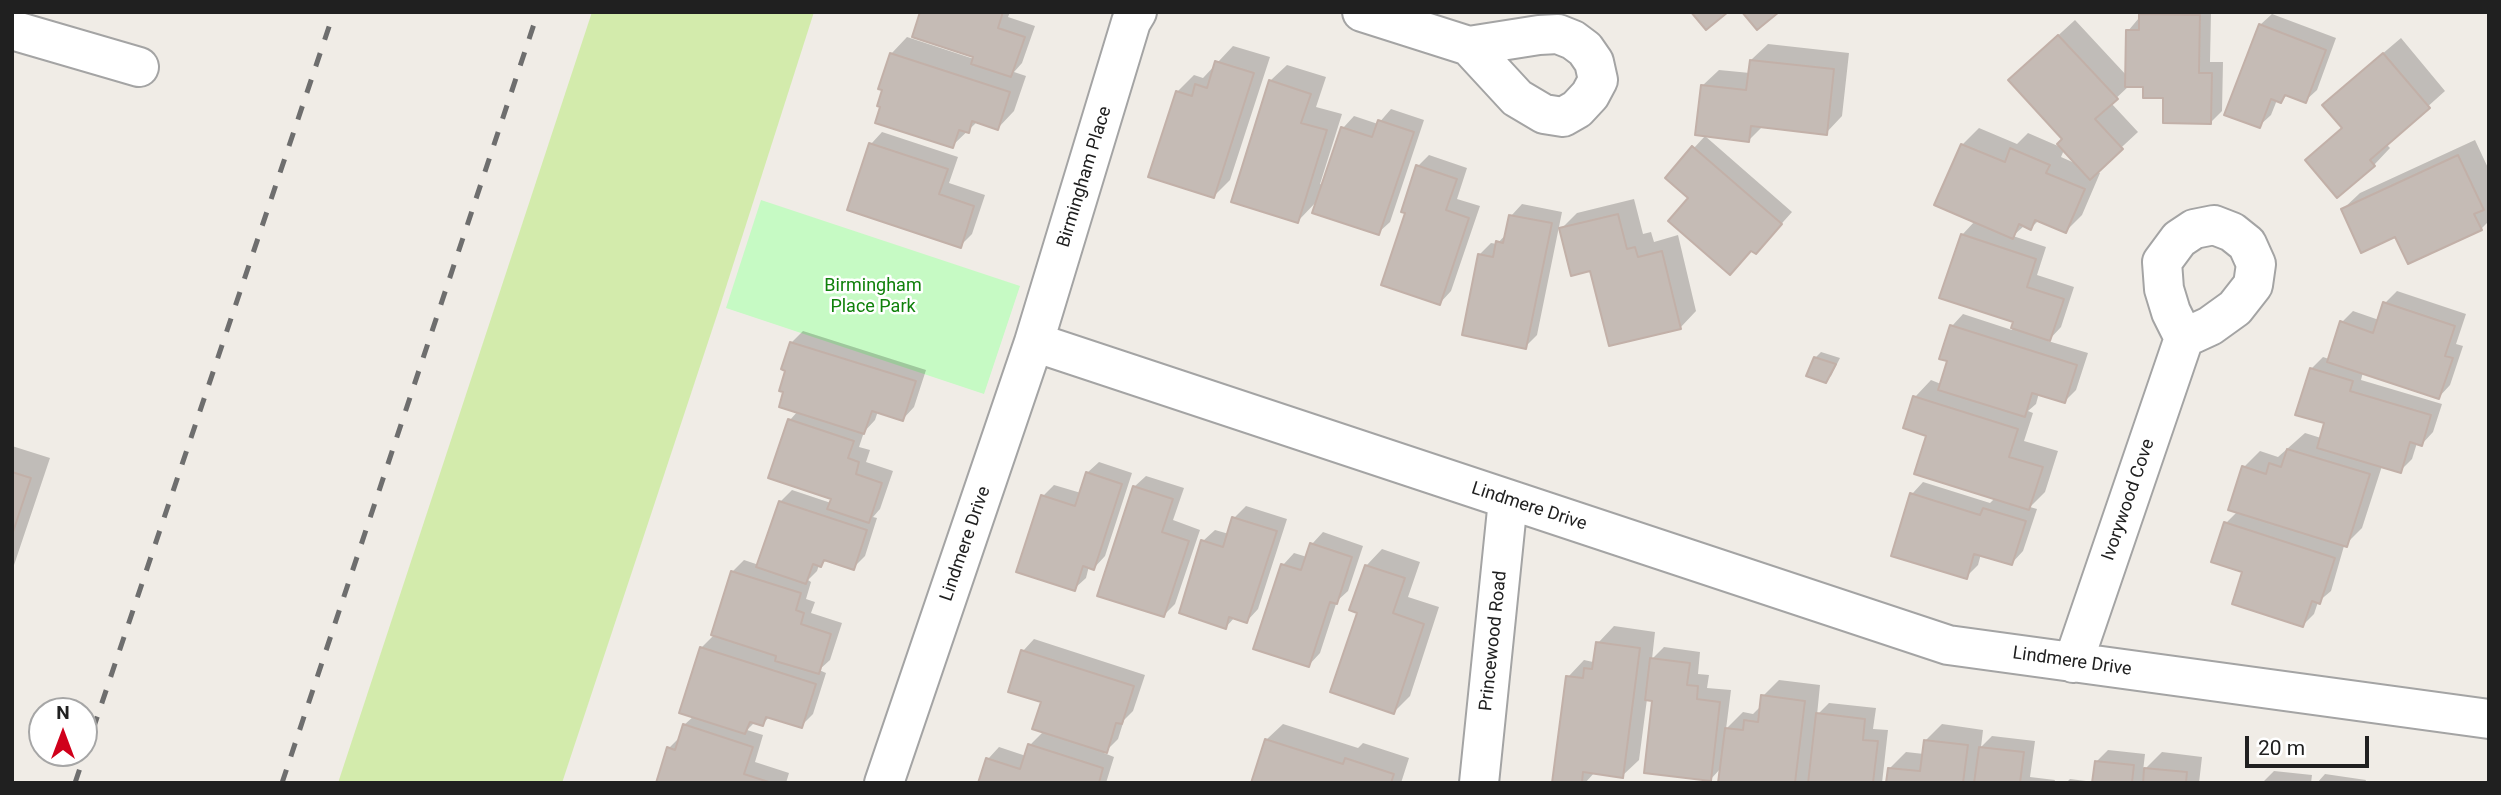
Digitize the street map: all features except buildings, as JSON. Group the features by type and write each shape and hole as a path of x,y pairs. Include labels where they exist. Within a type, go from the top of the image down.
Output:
{"street":[{"name":"Birmingham Place","path":"1034,342 1131,22 1137,12"},
{"path":"1362,12 1469,46"},
{"path":"12,30 139,67"},
{"name":"Ivorywood Cove","path":"2073,663 2184,338"},
{"name":"Lindmere Drive","path":"884,783 1034,342 1948,645 2489,719"},
{"name":"Princewood Road","path":"1479,783 1508,500"}],"green space":[{"path":"592,12 814,12 562,783 338,783"},
{"name":"Birmingham Place Park","path":"761,200 1020,286 984,394 726,308"}],"railway":[{"path":"75,783 334,12"},
{"path":"282,783 538,12"}]}
